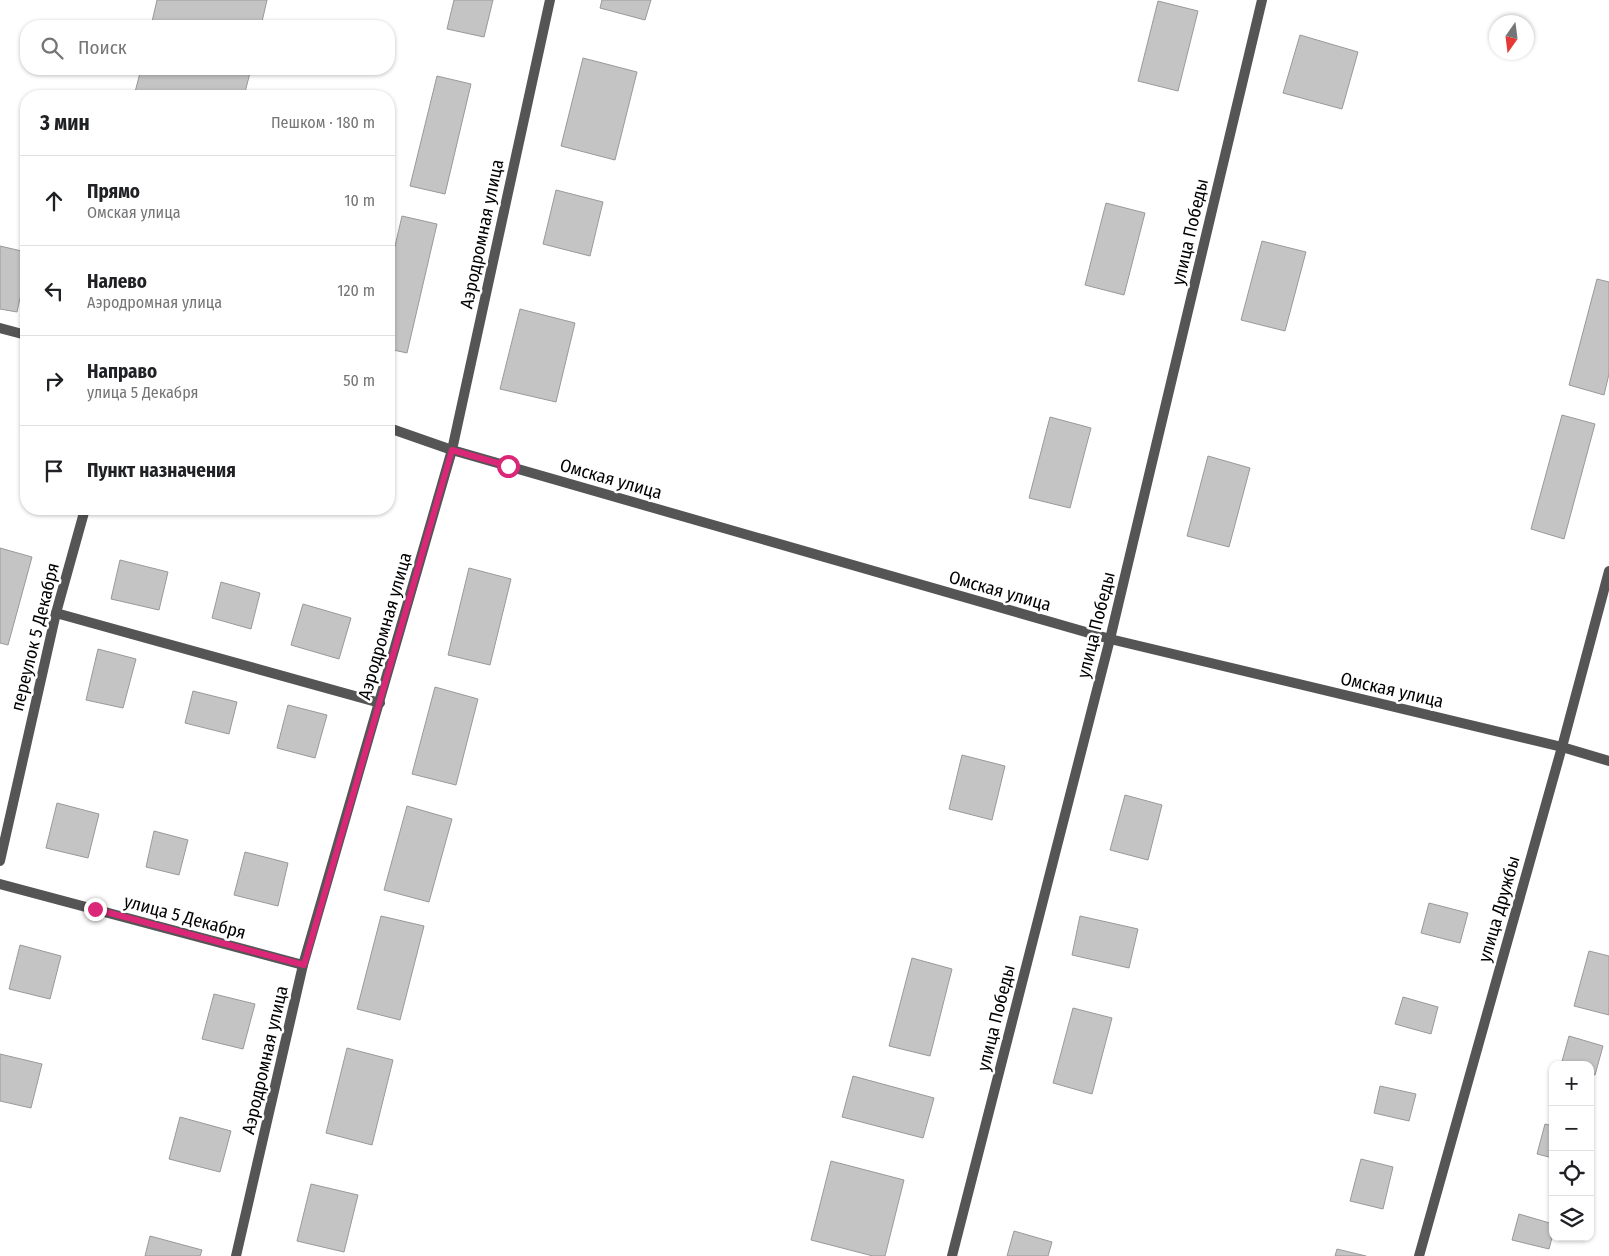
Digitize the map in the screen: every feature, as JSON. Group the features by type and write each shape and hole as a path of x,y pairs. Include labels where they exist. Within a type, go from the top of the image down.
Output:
{"street":[{"name":"Аэродромная улица","path":"236,1256 304,965 452,450 550,0"},
{"name":"улица Победы","path":"952,1256 1110,639 1262,0"},
{"path":"0,328 20,333"},
{"name":"Омская улица","path":"395,430 452,450 1110,639 1562,747 1609,761"},
{"name":"переулок 5 Декабря","path":"0,861 56,614 83,515"},
{"name":"улица Дружбы","path":"1419,1256 1562,747 1609,571"},
{"path":"56,614 380,703"},
{"name":"улица 5 Декабря","path":"0,884 304,965"}],"building":[{"path":"157,0 267,0 262,20 152,20"},
{"path":"454,0 493,0 484,37 447,29"},
{"path":"602,0 651,0 645,20 600,8"},
{"path":"1158,1 1198,11 1178,91 1138,81"},
{"path":"1300,35 1358,52 1342,109 1283,93"},
{"path":"583,58 637,72 615,160 561,146"},
{"path":"139,75 249,75 246,90 136,90"},
{"path":"437,76 471,84 445,194 410,186"},
{"path":"556,190 603,202 590,256 543,244"},
{"path":"1106,203 1145,213 1124,295 1085,285"},
{"path":"402,216 437,224 407,353 395,350 395,246"},
{"path":"1262,241 1306,252 1285,331 1241,320"},
{"path":"0,246 20,251 20,298 17,312 0,309"},
{"path":"1597,279 1609,282 1609,374 1604,395 1569,385"},
{"path":"520,309 575,323 556,402 500,389"},
{"path":"1562,415 1595,424 1564,539 1531,529"},
{"path":"1050,417 1091,428 1070,508 1029,498"},
{"path":"1208,456 1250,468 1229,547 1187,536"},
{"path":"0,548 32,557 8,645 0,643"},
{"path":"120,560 168,572 159,610 111,599"},
{"path":"469,568 511,579 490,665 448,655"},
{"path":"221,582 260,593 251,629 212,618"},
{"path":"303,604 351,618 339,659 291,645"},
{"path":"98,649 136,659 123,708 86,700"},
{"path":"435,687 478,699 456,785 412,774"},
{"path":"193,691 237,702 229,734 185,723"},
{"path":"288,705 327,715 315,758 277,748"},
{"path":"962,755 1005,766 992,820 949,809"},
{"path":"1125,795 1162,805 1148,860 1110,850"},
{"path":"57,803 99,814 88,858 46,848"},
{"path":"407,806 452,819 429,902 384,890"},
{"path":"154,831 188,840 179,875 146,867"},
{"path":"245,852 288,863 278,906 234,895"},
{"path":"1429,903 1468,913 1460,943 1421,933"},
{"path":"381,916 424,926 400,1020 357,1009"},
{"path":"1080,916 1138,929 1129,968 1072,955"},
{"path":"20,945 61,956 50,999 9,989"},
{"path":"1589,951 1609,956 1609,1015 1574,1006"},
{"path":"912,958 952,969 930,1056 889,1046"},
{"path":"214,994 255,1004 243,1049 202,1039"},
{"path":"1403,997 1438,1007 1431,1034 1395,1024"},
{"path":"1073,1008 1112,1018 1092,1094 1053,1083"},
{"path":"1569,1036 1603,1046 1595,1075 1594,1061 1562,1061"},
{"path":"347,1048 393,1060 372,1145 326,1133"},
{"path":"0,1054 42,1064 31,1108 0,1101"},
{"path":"853,1076 934,1098 923,1138 842,1117"},
{"path":"1380,1086 1416,1094 1409,1121 1374,1113"},
{"path":"180,1117 231,1131 220,1172 169,1159"},
{"path":"1545,1124 1549,1125 1549,1157 1537,1154"},
{"path":"1361,1159 1393,1167 1383,1209 1350,1201"},
{"path":"831,1161 904,1180 885,1256 873,1256 811,1240"},
{"path":"311,1184 358,1195 344,1252 297,1241"},
{"path":"1519,1214 1549,1223 1549,1241 1551,1241 1549,1249 1512,1240"},
{"path":"1014,1231 1052,1242 1048,1256 1007,1256"},
{"path":"150,1236 202,1250 200,1256 145,1256"},
{"path":"1337,1249 1366,1256 1335,1256"}],"route":[{"path":"95,909 304,965 452,450 508,466"}]}
